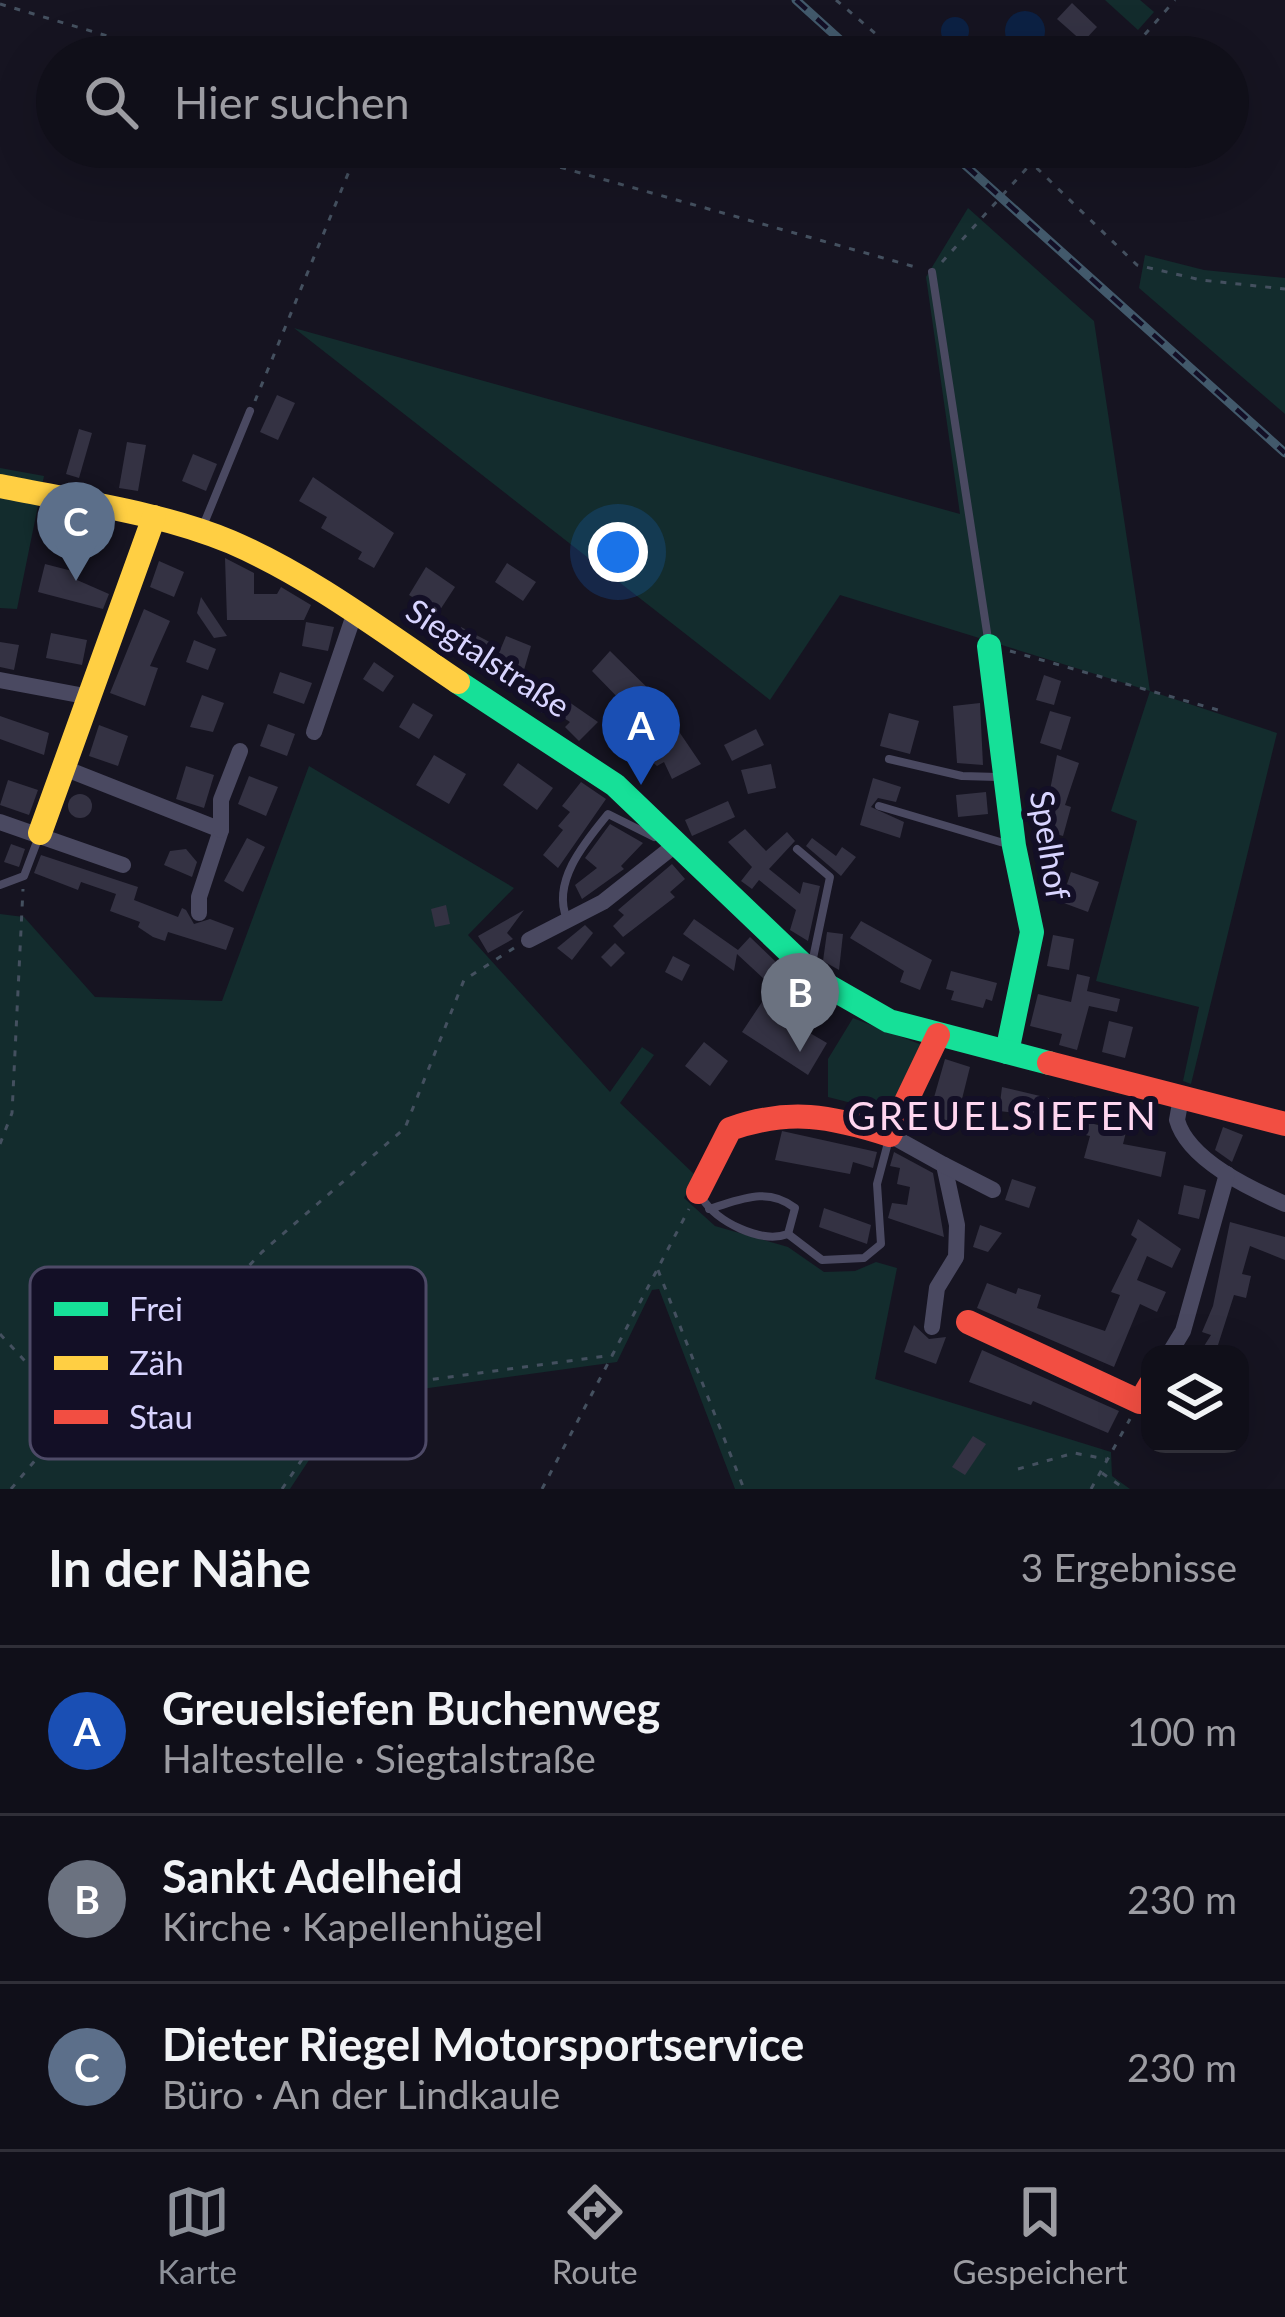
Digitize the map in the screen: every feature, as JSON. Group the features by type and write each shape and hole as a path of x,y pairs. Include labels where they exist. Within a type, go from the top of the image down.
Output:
{"main road":[{"name":"Siegtalstraße","path":"0,486 202,531 264,557 355,612 564,747 677,844 810,971 860,1008 938,1036 1285,1124"},
{"path":"40,832 154,517"},
{"name":"Spelhof","path":"990,651 1014,846 1031,932 1007,1052"},
{"path":"704,1200 730,1129 762,1116 798,1108 890,1135 938,1036"},
{"path":"968,1322 1141,1392"}],"street":[{"path":"314,732 355,612"},
{"path":"0,680 90,697"},
{"path":"199,913 199,897 221,830 221,800 240,751"},
{"path":"64,768 221,830"},
{"path":"0,822 40,832 123,865"},
{"path":"529,940 626,887 677,844"},
{"path":"1181,1098 1180,1130 1227,1174 1285,1204"},
{"path":"890,1135 993,1190"},
{"path":"932,1327 937,1288 956,1257 957,1225 944,1165"},
{"path":"1174,1345 1183,1331 1227,1174"}],"lane":[{"path":"932,272 990,651"},
{"path":"202,531 250,411"},
{"path":"890,759 962,776 1006,778"},
{"path":"879,806 1014,846"},
{"path":"568,920 561,904 570,871 608,814 677,844"},
{"path":"0,885 24,875 40,832"},
{"path":"797,849 830,877 810,971"},
{"path":"788,1234 822,1260 864,1258 881,1244 877,1184 890,1135"},
{"path":"704,1200 779,1195 795,1208 788,1234"},
{"path":"704,1200 734,1225 776,1239 788,1234"}],"path":[{"path":"836,0 878,36"},
{"path":"1143,36 1175,0"},
{"path":"0,4 107,36"},
{"path":"250,411 350,168"},
{"path":"563,168 932,272 1027,168"},
{"path":"1039,168 1137,265 1201,280 1285,289"},
{"path":"990,651 1010,651 1218,710"},
{"path":"0,1144 12,1113 24,875"},
{"path":"248,1267 405,1128 464,980 529,940"},
{"path":"542,1489 658,1269 704,1200"},
{"path":"658,1269 744,1489"},
{"path":"0,1334 30,1366"},
{"path":"426,1377 613,1355"},
{"path":"1091,1489 1141,1401"},
{"path":"1018,1469 1074,1453 1108,1460"},
{"path":"10,1489 36,1459"},
{"path":"282,1489 302,1459"},
{"path":"1101,1472 1125,1489"}],"green space":[{"path":"1105,0 1140,0 1154,12 1138,30"},
{"path":"968,208 1094,321 1150,691 840,595 770,700 294,328 960,514 926,277"},
{"path":"1145,255 1204,270 1285,278 1285,414 1139,288"},
{"path":"0,468 44,476 17,609 0,608"},
{"path":"1150,691 1277,733 1191,1084 1183,1081 1199,1007 1096,981 1137,821 1111,811"},
{"path":"309,766 514,888 468,935 610,1092 642,1047 654,1055 620,1103 696,1176 684,1198 715,1226 788,1247 824,1272 855,1271 876,1262 897,1268 875,1379 1111,1452 1112,1476 1130,1489 735,1489 659,1289 652,1290 617,1362 426,1388 426,1267 30,1267 30,1459 310,1459 290,1489 0,1489 0,914 24,917 95,997 222,1001"},
{"path":"853,1018 927,1047 888,1111 883,1102 871,1108 828,1097 828,1059"}],"water":[{"path":"1017,12 1033,12 1044,23 1044,36 1006,36 1006,23"},
{"path":"949,18 961,18 968,25 968,36 942,36 942,25"}],"building":[{"path":"1072,3 1097,27 1089,36 1076,36 1057,19"},
{"path":"277,395 295,403 278,440 260,432"},
{"path":"79,429 92,433 79,478 66,474"},
{"path":"127,442 146,445 138,491 119,488"},
{"path":"193,454 217,464 206,491 182,481"},
{"path":"313,477 394,533 374,568 358,559 362,552 321,528 327,517 299,501"},
{"path":"225,558 254,573 254,594 277,594 281,587 311,605 304,620 227,620"},
{"path":"159,561 184,572 174,597 150,587"},
{"path":"507,563 536,582 523,601 495,582"},
{"path":"45,564 80,573 77,580 109,594 103,609 38,592"},
{"path":"426,567 455,587 438,613 409,595"},
{"path":"201,597 227,636 214,638 197,613"},
{"path":"144,609 170,621 150,666 158,668 145,706 110,693"},
{"path":"306,622 334,627 328,651 302,646"},
{"path":"461,627 501,648 506,636 531,646 524,670 483,653 478,661 448,648"},
{"path":"51,633 87,640 82,665 46,658"},
{"path":"194,640 216,649 208,670 186,662"},
{"path":"0,642 19,645 14,670 0,667"},
{"path":"610,651 667,707 665,711 701,764 672,779 664,762 657,766 641,752 636,758 606,730 626,706 592,671"},
{"path":"374,662 394,676 383,692 363,679"},
{"path":"280,672 312,683 304,704 273,693"},
{"path":"1044,675 1061,681 1054,705 1036,700"},
{"path":"536,686 552,697 542,713 525,702"},
{"path":"556,693 598,722 579,741 565,727 570,722 547,707"},
{"path":"202,695 224,703 213,732 190,727"},
{"path":"413,703 433,715 419,739 399,727"},
{"path":"980,703 983,765 957,763 953,706"},
{"path":"1050,711 1071,717 1061,750 1040,743"},
{"path":"889,713 919,721 910,754 880,746"},
{"path":"0,716 49,733 44,755 0,739"},
{"path":"268,724 295,734 287,756 260,746"},
{"path":"99,725 128,736 118,766 89,756"},
{"path":"756,729 764,745 732,761 724,745"},
{"path":"434,755 466,774 449,804 416,785"},
{"path":"1057,755 1079,763 1065,805 1071,807 1063,836 1042,830"},
{"path":"518,763 553,788 537,810 503,785"},
{"path":"771,764 776,788 748,794 741,770"},
{"path":"186,766 214,775 204,808 176,799"},
{"path":"249,776 278,787 266,816 238,804"},
{"path":"873,778 901,787 896,802 878,798 871,807 904,822 900,838 860,825"},
{"path":"8,780 38,790 29,815 0,805"},
{"path":"581,782 606,799 558,868 543,855 563,830 558,826 570,812 562,806"},
{"path":"986,792 988,814 958,817 956,795"},
{"path":"80,794 89,797 89,815 80,818 71,815 68,806 71,797"},
{"path":"728,801 735,817 692,836 685,820"},
{"path":"610,824 643,843 621,866 624,869 582,899 575,885 597,868 585,858"},
{"path":"745,829 766,851 787,832 795,841 769,869 800,894 803,882 820,886 808,941 790,930 796,910 759,880 752,889 741,881 752,867 728,842"},
{"path":"247,838 265,847 243,892 224,881"},
{"path":"812,838 836,856 842,847 856,857 841,876 806,846"},
{"path":"11,844 25,849 19,867 4,862"},
{"path":"186,849 197,862 192,877 164,865 170,851"},
{"path":"41,855 138,887 134,900 178,917 182,908 194,924 210,919 234,928 226,950 168,932 165,941 153,937 138,927 140,922 110,911 116,894 81,882 78,890 34,873"},
{"path":"672,864 685,879 670,892 675,897 623,937 613,926 624,915 618,910"},
{"path":"1071,872 1099,882 1088,912 1061,902"},
{"path":"446,905 450,924 435,927 431,909"},
{"path":"524,910 507,933 513,939 488,953 478,936"},
{"path":"694,919 738,950 750,937 778,964 764,979 737,954 734,971 683,934"},
{"path":"861,921 932,960 920,990 900,982 904,971 850,938"},
{"path":"585,925 593,933 572,960 557,948"},
{"path":"827,932 843,934 839,970 823,961"},
{"path":"1053,935 1074,939 1069,970 1047,966"},
{"path":"615,943 625,953 611,967 601,957"},
{"path":"673,956 690,965 682,981 665,972"},
{"path":"951,971 997,983 992,1001 986,999 983,1008 951,1000 954,991 946,989"},
{"path":"1077,974 1090,977 1087,991 1120,999 1117,1012 1089,1006 1077,1050 1059,1045 1062,1034 1030,1026 1038,994 1071,1002"},
{"path":"766,996 791,1013 786,1019 827,1043 808,1075 742,1032"},
{"path":"1109,1021 1133,1027 1125,1058 1102,1052"},
{"path":"704,1042 728,1061 710,1086 685,1066"},
{"path":"945,1059 970,1067 956,1123 929,1115"},
{"path":"1002,1087 1082,1106 1078,1120 1126,1132 1123,1144 1166,1152 1161,1177 1084,1158 1090,1136 1046,1126 1048,1117 999,1111"},
{"path":"1223,1127 1243,1135 1232,1162 1215,1150"},
{"path":"782,1131 877,1152 873,1168 853,1162 850,1174 775,1160"},
{"path":"894,1152 933,1173 944,1237 888,1218 892,1203 907,1205 910,1187 897,1184 900,1168 890,1166"},
{"path":"1012,1179 1036,1187 1029,1208 1005,1200"},
{"path":"1184,1185 1206,1190 1199,1219 1178,1214"},
{"path":"824,1208 871,1225 867,1244 819,1227"},
{"path":"1138,1219 1181,1249 1172,1268 1147,1256 1137,1280 1166,1292 1157,1312 1140,1304 1114,1367 977,1308 987,1283 1016,1294 1018,1288 1041,1295 1037,1308 1105,1331 1120,1295 1111,1292 1137,1239 1131,1235"},
{"path":"1230,1222 1285,1237 1285,1260 1250,1246 1242,1274 1251,1276 1246,1298 1234,1295 1218,1345 1205,1345 1211,1335 1202,1332 1213,1306"},
{"path":"980,1225 1002,1233 988,1252 973,1247"},
{"path":"914,1325 929,1339 946,1337 936,1364 904,1352"},
{"path":"982,1350 1119,1411 1108,1433 1033,1401 1031,1405 969,1382"},
{"path":"973,1436 986,1444 965,1475 952,1467"}],"railway":[{"path":"796,0 836,36"},
{"path":"968,168 1285,453"}],"traffic: fast":[{"path":"989,646 1014,846 1032,932 1007,1052"},
{"path":"458,682 615,785 821,982 889,1021 1049,1063"}],"traffic: slow":[{"path":"0,486 147,515 231,542 319,589 458,682"},
{"path":"40,833 154,517"}],"traffic: jam":[{"path":"698,1192 730,1129 751,1122 810,1117 890,1135 938,1035"},
{"path":"1049,1063 1285,1124"},
{"path":"968,1322 1141,1400"}],"place":[{"name":"Dieter Riegel Motorsportservice","path":"76,581"},
{"name":"Greuelsiefen Buchenweg","path":"641,785"},
{"name":"Sankt Adelheid","path":"800,1052"}],"district":[{"name":"GREUELSIEFEN","path":"1003,1116"}]}
